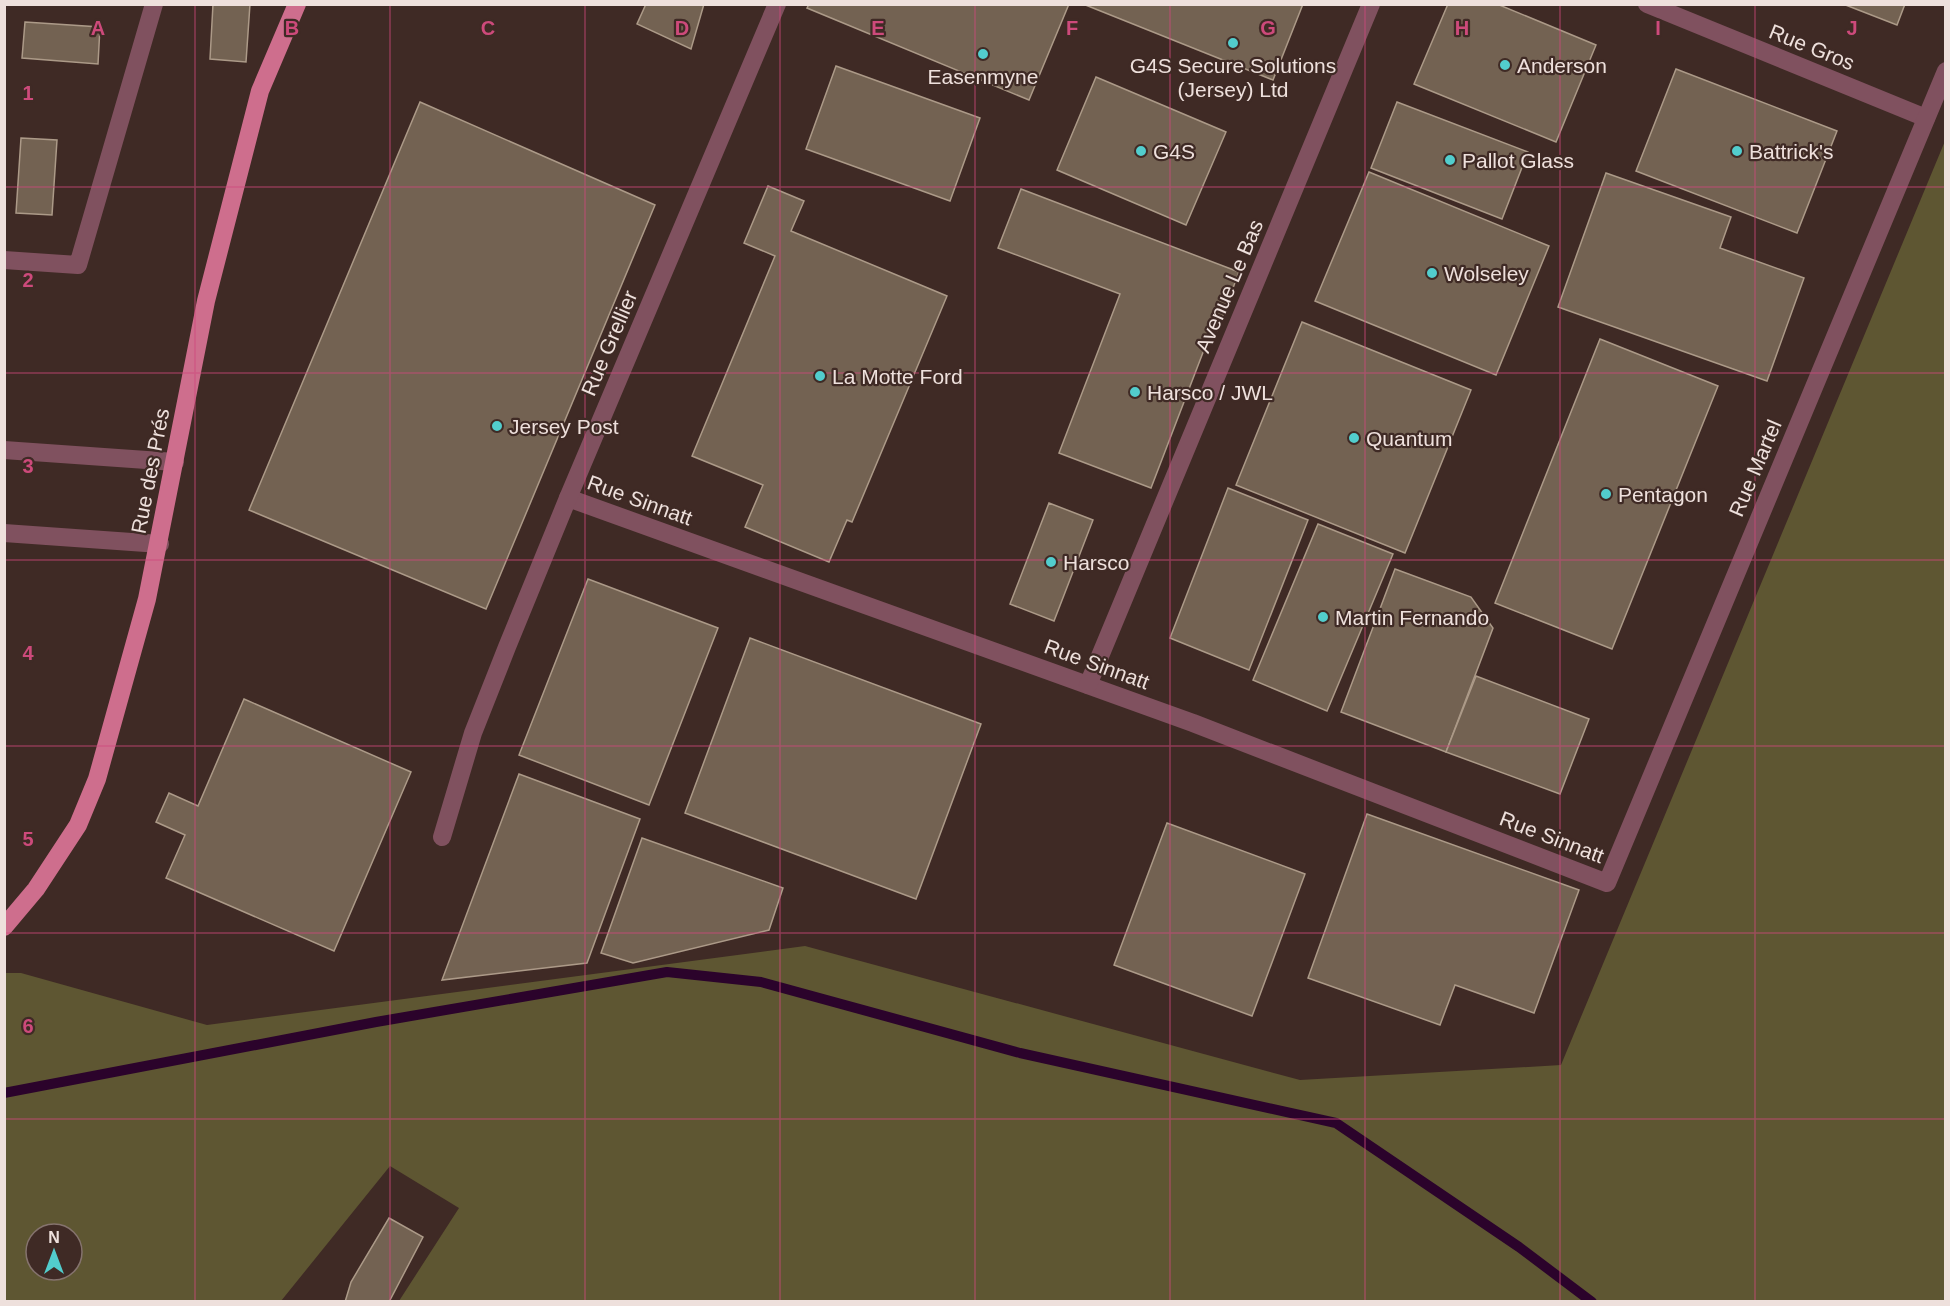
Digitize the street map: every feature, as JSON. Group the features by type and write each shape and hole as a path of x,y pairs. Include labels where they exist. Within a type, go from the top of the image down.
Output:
{"main road":[{"name":"Rue des Prés","path":"4,927 36,889 78,825 97,779 147,599 206,301 260,91 297,4"}],"street":[{"path":"4,260 78,265 154,4"},
{"name":"Rue Grellier","path":"442,837 473,733 568,498 777,4"},
{"name":"Avenue Le Bas","path":"1088,685 1371,4"},
{"name":"Rue Gros","path":"1647,4 1926,118"},
{"name":"Rue Martel","path":"1607,883 1946,71"},
{"path":"4,450 175,462"},
{"name":"Rue Sinnatt","path":"568,498 1193,723 1607,883"},
{"path":"4,533 159,544"}],"shaded area":[{"path":"1945,141 1945,1301 399,1301 459,1208 390,1166 281,1301 5,1301 5,973 21,973 207,1025 805,946 1300,1080 1561,1065"}],"building":[{"path":"213,4 250,4 246,62 210,59"},
{"path":"646,4 704,4 691,49 637,24"},
{"name":"Easenmyne","path":"809,4 1069,4 1029,100 807,8"},
{"name":"G4S Secure Solutions (Jersey) Ltd","path":"1083,4 1303,4 1273,80"},
{"name":"Anderson","path":"1448,4 1497,4 1596,45 1556,142 1414,84"},
{"path":"1843,4 1905,4 1897,25"},
{"path":"25,22 100,27 98,64 22,58"},
{"path":"836,66 980,118 950,201 806,149"},
{"name":"Battrick's","path":"1676,69 1837,131 1797,233 1636,171"},
{"name":"G4S","path":"1096,77 1226,132 1186,225 1057,170"},
{"name":"Jersey Post","path":"420,102 655,205 486,609 249,510"},
{"name":"Pallot Glass","path":"1397,102 1528,152 1502,219 1371,168"},
{"path":"21,138 57,140 52,215 16,213"},
{"name":"Wolseley","path":"1369,172 1549,246 1496,375 1315,301"},
{"path":"1606,173 1731,217 1720,248 1804,278 1767,381 1558,307"},
{"name":"La Motte Ford","path":"768,186 804,201 791,231 947,296 852,522 847,520 829,562 745,527 763,485 692,456 775,256 744,243"},
{"name":"Harsco / JWL","path":"1021,189 1239,272 1217,331 1212,329 1151,488 1059,453 1120,294 998,248"},
{"name":"Quantum","path":"1302,322 1471,390 1405,553 1236,485"},
{"name":"Pentagon","path":"1600,339 1718,386 1612,649 1495,603"},
{"path":"1228,488 1308,520 1249,670 1170,638"},
{"name":"Harsco","path":"1049,503 1093,520 1054,621 1010,604"},
{"name":"Martin Fernando","path":"1318,524 1393,554 1327,711 1253,680"},
{"path":"1395,569 1471,597 1493,628 1446,752 1341,712"},
{"path":"588,579 718,628 649,805 519,755"},
{"path":"750,638 981,724 916,899 685,813"},
{"path":"1476,676 1589,719 1560,794 1446,752"},
{"path":"244,699 411,772 334,951 166,878 185,835 156,822 169,793 198,806"},
{"path":"519,774 640,819 587,963 442,980"},
{"path":"1367,814 1579,890 1534,1013 1455,985 1440,1025 1308,978"},
{"path":"1167,823 1305,874 1252,1016 1114,965"},
{"path":"642,838 783,888 769,930 633,963 601,953"},
{"path":"389,1218 423,1237 389,1302 345,1302 351,1282"}],"waterway":[{"path":"4,1093 376,1022 667,972 761,982 1020,1053 1336,1123 1519,1247 1592,1302"}],"place":[{"name":"G4S Secure Solutions (Jersey) Ltd","path":"1233,43"},
{"name":"Easenmyne","path":"983,54"},
{"name":"Anderson","path":"1505,65"},
{"name":"G4S","path":"1141,151"},
{"name":"Battrick's","path":"1737,151"},
{"name":"Pallot Glass","path":"1450,160"},
{"name":"Wolseley","path":"1432,273"},
{"name":"La Motte Ford","path":"820,376"},
{"name":"Harsco / JWL","path":"1135,392"},
{"name":"Jersey Post","path":"497,426"},
{"name":"Quantum","path":"1354,438"},
{"name":"Pentagon","path":"1606,494"},
{"name":"Harsco","path":"1051,562"},
{"name":"Martin Fernando","path":"1323,617"}]}
